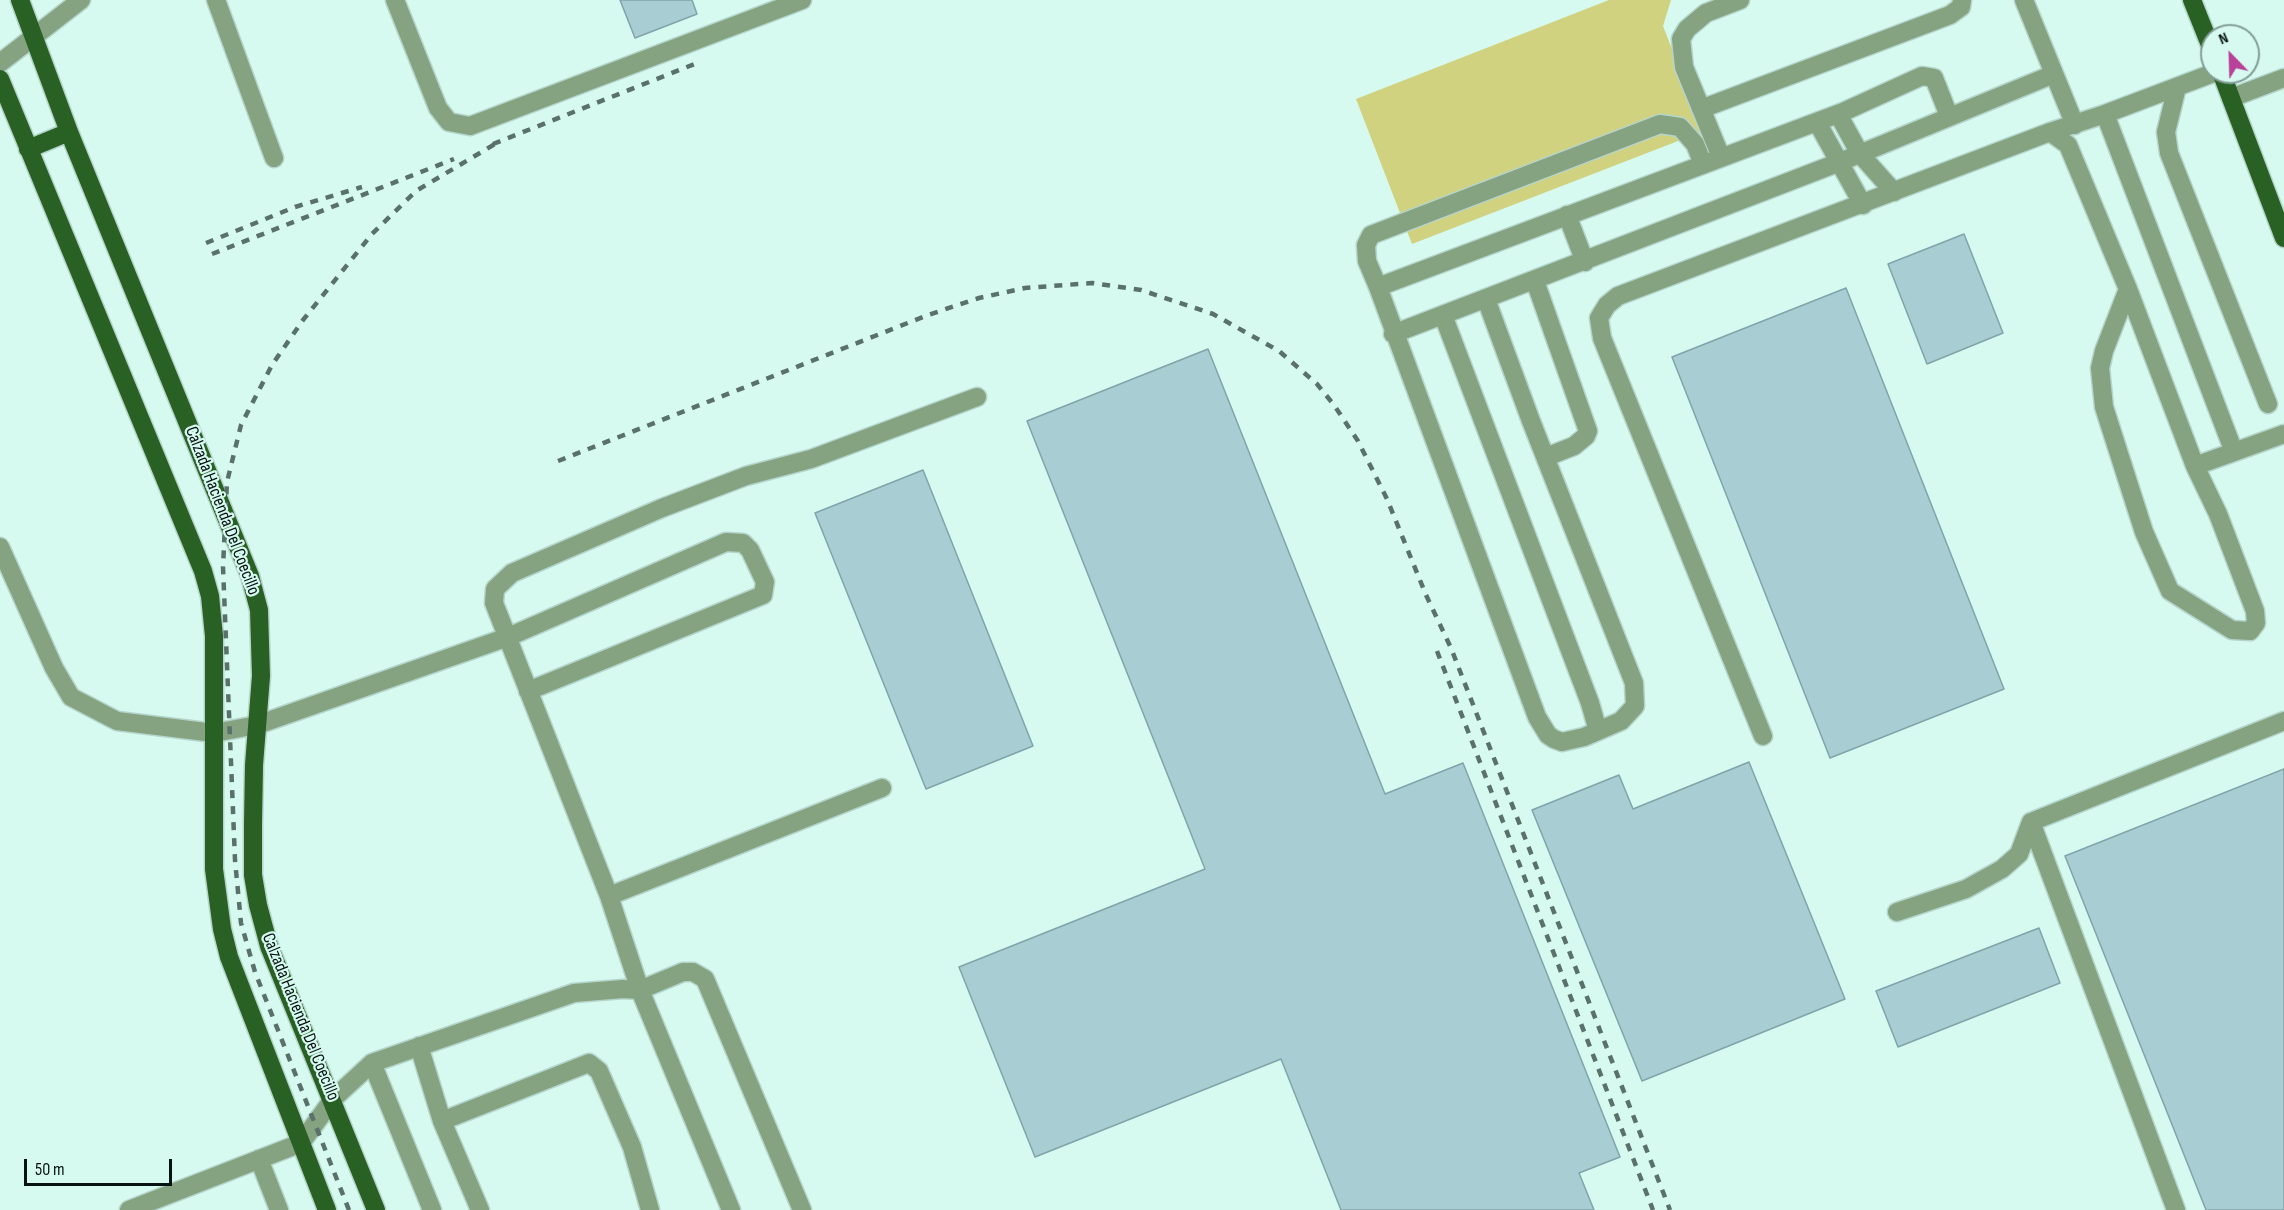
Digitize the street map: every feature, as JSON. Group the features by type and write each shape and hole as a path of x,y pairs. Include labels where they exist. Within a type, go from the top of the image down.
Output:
{"main road":[{"name":"Calzada Hacienda Del Coecillo","path":"20,0 69,132 250,576 259,610 261,676 253,834 253,875 258,905 269,946 333,1099 376,1210"},
{"path":"2192,0 2202,24"},
{"path":"0,79 203,571 210,596 213,636 214,869 222,928 229,957 327,1210"},
{"path":"2226,84 2284,238"},
{"path":"28,149 69,132"}],"street":[{"path":"0,63 81,0"},
{"path":"216,0 274,158"},
{"path":"395,0 438,108 448,122 470,126 802,0"},
{"path":"1720,158 1684,67 1681,39 1687,29 1706,13 1740,0"},
{"path":"1701,109 1950,15 1961,7 1962,0"},
{"path":"2024,0 2075,125"},
{"path":"1394,334 1840,162 2054,74"},
{"path":"1378,287 1838,114 1927,75 1934,78 1949,116"},
{"path":"1763,736 1602,338 1599,318 1607,305 1618,296 1863,205 2050,132 2075,125 2200,78"},
{"path":"2231,98 2284,78"},
{"path":"2177,87 2166,132 2169,153 2268,404"},
{"path":"1838,114 1846,133 1860,154 1894,192"},
{"path":"2105,114 2234,452"},
{"path":"1817,122 1863,205"},
{"path":"1486,299 1636,691 1635,706 1628,715 1598,731 1562,742 1548,735 1538,717 1367,261 1366,245 1371,235 1659,124 1680,127 1695,144 1703,164"},
{"path":"2050,132 2068,145 2128,289 2195,466 2218,514 2256,611 2256,623 2250,631 2232,630 2170,591 2144,532 2104,407 2100,368 2128,289"},
{"path":"1567,215 1585,262"},
{"path":"1535,281 1588,431 1586,436 1574,446 1546,457"},
{"path":"1443,315 1598,731"},
{"path":"731,1210 640,990 609,896 494,603 495,589 512,573 662,508 746,476 811,459 977,397"},
{"path":"2195,466 2284,434"},
{"path":"0,547 54,668 71,697 117,721 214,733 257,724 508,637 726,542 743,543 763,574 765,589 763,595 528,691"},
{"path":"1897,912 1965,889 2002,869 2019,855 2031,822 2284,721"},
{"path":"609,896 882,788"},
{"path":"2031,822 2176,1210"},
{"path":"129,1210 300,1143 333,1099 372,1063 574,993 640,990 683,972 693,972 705,979 802,1210"},
{"path":"419,1046 442,1121 480,1210"},
{"path":"372,1063 432,1210"},
{"path":"442,1121 584,1064 594,1064 632,1148 650,1210"},
{"path":"259,1159 279,1210"}],"shaded area":[{"path":"1609,0 1671,0 1663,26 1704,131 1412,244 1356,99"}],"building":[{"path":"620,0 692,0 697,14 635,38"},
{"path":"1964,234 2003,333 1927,364 1888,264"},
{"path":"1846,288 2004,689 1830,758 1672,357"},
{"path":"1208,349 1385,794 1463,763 1620,1157 1579,1173 1594,1210 1341,1210 1281,1059 1035,1157 959,967 1205,869 1027,421"},
{"path":"923,470 1033,746 926,789 815,513"},
{"path":"1749,762 1845,999 1642,1081 1532,810 1619,775 1633,809"},
{"path":"2284,769 2284,1210 2206,1210 2065,856"},
{"path":"2039,928 2060,983 1898,1047 1876,991"}],"railway":[{"path":"493,144 697,63"},
{"path":"349,1210 255,972 241,923 235,860 223,567 227,482 241,425 272,365 303,320 372,234 416,191 500,141"},
{"path":"212,254 454,159"},
{"path":"206,243 295,207 362,187"},
{"path":"558,461 928,315 979,298 1025,288 1092,283 1141,290 1213,314 1279,351 1317,384 1334,405 1358,441 1387,499 1426,595 1451,648 1670,1210"},
{"path":"1437,651 1653,1210"}]}
